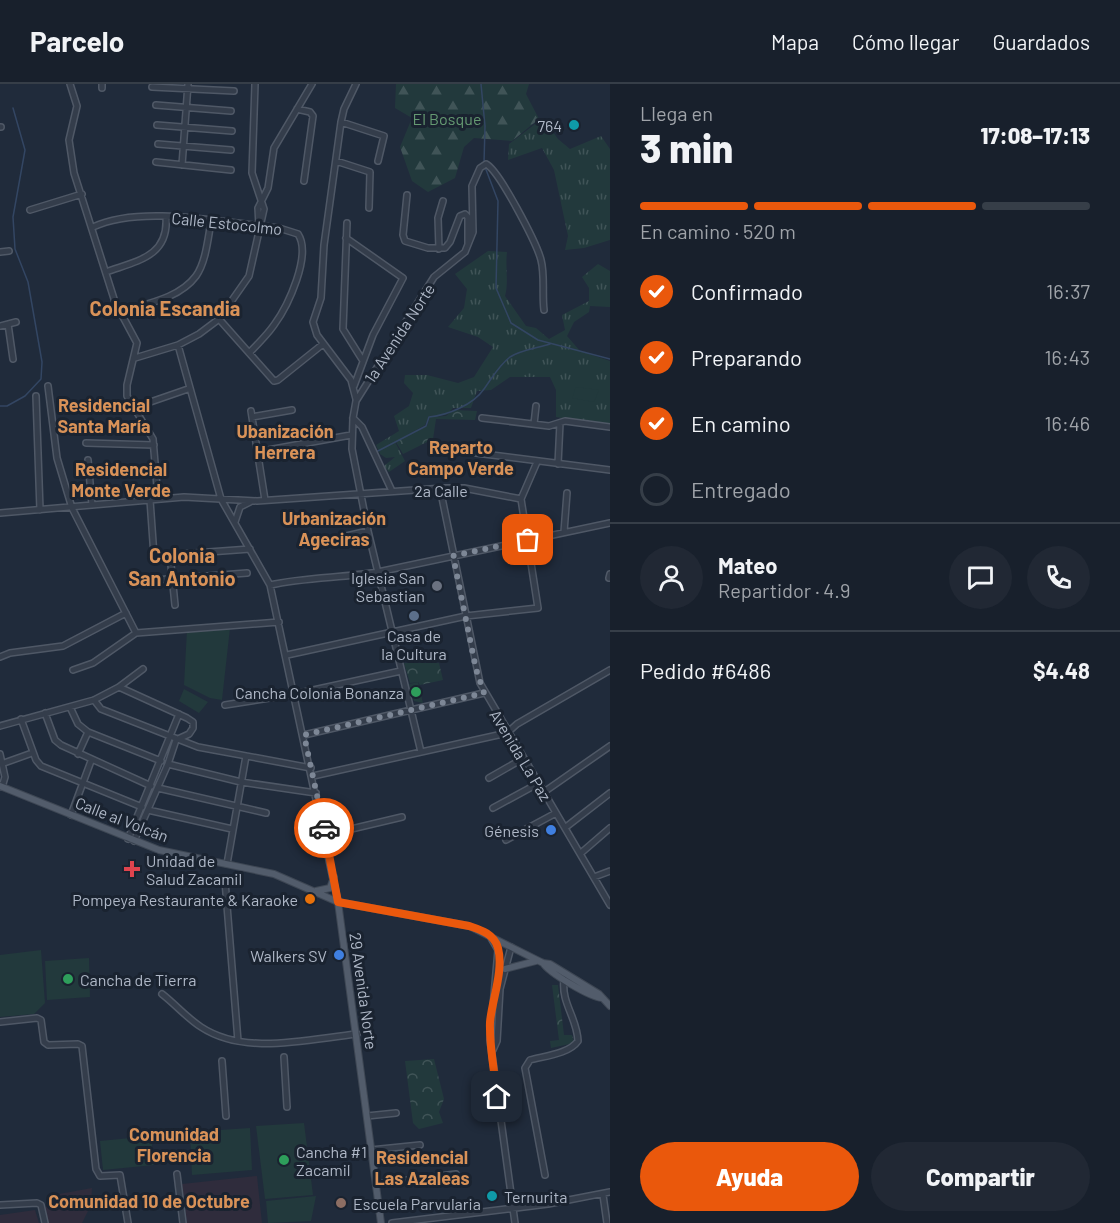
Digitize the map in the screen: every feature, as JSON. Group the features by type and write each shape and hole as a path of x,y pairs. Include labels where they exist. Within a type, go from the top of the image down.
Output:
{"main road":[{"name":"Calle al Volcán","path":"1,787 131,840 274,874 338,902 437,918 487,933 541,962 550,964 599,994 610,1006"},
{"path":"315,891 330,888 334,877"},
{"name":"29 Avenida Norte","path":"338,902 381,1223"},
{"path":"502,969 522,962 541,962"},
{"name":"Calle al Volcán","path":"541,962 546,969 564,980 602,998"}],"street":[{"path":"70,84 77,109 70,129 69,150 120,312 137,343 126,389 133,408 147,426 154,445 158,499"},
{"path":"135,358 178,345 219,319 249,276 264,209 255,189 251,158 255,84"},
{"path":"261,204 268,188 274,148 312,84"},
{"path":"356,84 341,122 324,245 321,298 313,322 323,344 346,371 354,386 356,400"},
{"path":"152,87 187,86 234,91"},
{"path":"182,165 187,86"},
{"path":"156,105 231,111"},
{"path":"297,109 310,112 314,116 304,181"},
{"path":"341,122 384,136 378,161"},
{"path":"157,125 232,130"},
{"path":"158,144 231,150"},
{"path":"336,161 370,172 369,208"},
{"path":"156,162 231,170"},
{"path":"469,246 473,232 472,186 480,168 486,165 495,172 525,224 542,260 544,310"},
{"path":"30,210 82,194"},
{"path":"407,195 403,235 405,241 413,245 439,249 448,245 462,214 468,217 469,246"},
{"path":"439,249 438,218 443,201"},
{"name":"Calle Estocolmo","path":"93,227 122,216 166,217 293,231 303,244 291,295 274,325 249,353"},
{"path":"106,272 149,256 160,246 167,232 166,217"},
{"path":"120,312 174,295 196,276 204,256 211,222"},
{"path":"347,223 343,328 363,361"},
{"path":"346,238 403,278 363,361 354,386"},
{"name":"1a Avenida Norte","path":"421,752 368,531 351,435 356,400 434,277 461,257 469,246"},
{"path":"0,252 9,250"},
{"path":"219,319 267,375 278,380 323,344"},
{"path":"0,320 0,326 16,322"},
{"path":"8,324 13,359"},
{"name":"29 Avenida Norte","path":"178,345 188,389 221,499 270,585 326,835 338,902"},
{"path":"48,386 57,458 72,508 136,633"},
{"path":"76,406 133,408 188,389"},
{"path":"36,396 40,510"},
{"path":"534,424 536,405"},
{"path":"265,500 251,414 292,410"},
{"path":"353,418 362,427 392,491"},
{"path":"482,418 534,424 565,421 610,427"},
{"path":"558,464 560,423"},
{"path":"257,452 351,435"},
{"path":"86,443 154,445"},
{"path":"476,453 610,470"},
{"path":"88,460 92,506"},
{"path":"287,654 466,616 538,608 521,499 537,462"},
{"name":"2a Calle","path":"0,513 199,496 257,501 440,488 464,488 521,499"},
{"name":"Avenida La Paz","path":"440,488 477,674 484,693 566,827 610,905"},
{"path":"564,532 563,518 566,514 567,493"},
{"path":"150,500 154,556 250,549"},
{"path":"235,523 240,507 257,501"},
{"path":"270,585 300,578 345,578 610,524"},
{"path":"316,543 368,531"},
{"path":"170,555 176,605"},
{"path":"142,581 247,573"},
{"path":"0,657 10,652 63,646 126,613"},
{"path":"73,670 93,663 136,633 279,622"},
{"path":"0,726 94,700 119,687 143,669"},
{"path":"313,776 507,733 517,724 610,670"},
{"path":"225,705 295,694 401,671"},
{"path":"119,687 193,722 193,728 189,734 173,739 161,761 145,809"},
{"path":"304,735 484,693"},
{"path":"94,700 101,709 173,739 311,768"},
{"path":"70,707 78,724 88,732 161,761"},
{"path":"45,713 56,740 91,761 151,786"},
{"path":"131,840 168,764 179,714"},
{"path":"21,719 32,753 41,766 145,809 232,829"},
{"path":"78,754 88,732"},
{"path":"544,792 610,746"},
{"path":"4,763 32,753"},
{"path":"0,754 4,763 1,787"},
{"path":"227,864 246,756"},
{"path":"489,778 524,758"},
{"path":"71,815 91,761"},
{"path":"168,764 242,782 316,793"},
{"path":"493,808 538,783"},
{"path":"158,788 266,813"},
{"path":"566,827 610,793"},
{"path":"506,840 556,813"},
{"path":"326,835 402,817"},
{"path":"581,853 610,828"},
{"path":"594,877 610,871"},
{"path":"225,881 238,1041"},
{"path":"487,933 497,946 502,969"},
{"path":"511,947 502,969 496,1041 492,1051 515,1223"},
{"path":"544,1175 525,1068 530,1060 564,1051 578,1041 571,1011 564,1001 564,980"},
{"path":"162,994 201,1027 238,1041 279,1042 357,1034"},
{"path":"0,1022 38,1018 41,1020 44,1042 48,1045 78,1044 82,1046 96,1169 100,1176 120,1174 128,1223"},
{"path":"284,1057 287,1107"},
{"path":"222,1061 226,1116"},
{"path":"367,1116 396,1113"},
{"path":"371,1150 420,1145"},
{"path":"177,1174 183,1223"},
{"path":"376,1184 456,1174"},
{"path":"392,1223 513,1209 610,1192"},
{"path":"603,1195 607,1223"},
{"path":"0,1205 37,1203 44,1213 45,1223"}],"shaded area":[{"path":"257,1176 262,1223 187,1223 182,1184"},
{"path":"92,1188 91,1205 82,1223 46,1223 44,1209 59,1194"},
{"path":"35,1210 39,1223 0,1223 0,1215"}],"green space":[{"name":"El Bosque","path":"396,84 529,84 526,94 539,119 512,141 474,138 464,147 455,178 428,192 412,181 400,147 412,118 395,108"},
{"path":"543,118 558,139 570,149 601,136 610,149 610,240 584,248 565,250 568,236 554,170 542,148 508,160 509,144"},
{"path":"488,251 507,252 505,296 526,326 536,328 549,339 565,330 562,315 589,301 589,288 582,277 598,264 610,271 610,307 590,306 589,312 574,322 567,336 580,351 610,361 610,427 556,417 556,390 550,377 510,377 491,390 477,391 471,408 453,408 446,415 429,416 425,425 395,442 405,461 389,472 384,466 395,457 386,458 380,454 376,445 399,431 394,416 409,406 413,393 404,383 405,375 427,375 458,383 474,377 493,347 478,337 448,327 464,308 467,289 455,274"},
{"path":"576,387 599,390 594,402 572,398"},
{"path":"453,410 477,411 475,420 436,419 433,439 403,454 396,442 427,426 430,417 446,416"},
{"path":"230,628 222,700 210,698 184,685 187,630"},
{"path":"404,663 439,663 443,680 420,685 418,682 410,683"},
{"name":"Cancha Colonia Bonanza","path":"418,682 423,703 414,701 409,684"},
{"path":"184,689 208,702 199,713 179,701"},
{"path":"41,950 45,1003 34,1014 0,1017 0,955"},
{"name":"Cancha de Tierra","path":"89,958 90,997 47,1000 45,961"},
{"path":"552,985 558,985 564,1035 572,1035 574,1043 551,1048 550,1041 559,1040"},
{"path":"434,1059 444,1099 439,1112 443,1123 419,1129 413,1123 405,1061"},
{"name":"Cancha #1 Zacamil","path":"304,1123 313,1195 265,1199 256,1126"},
{"path":"250,1128 252,1170 192,1175 190,1132"},
{"path":"151,1136 154,1165 103,1170 100,1141"},
{"path":"316,1196 311,1221 268,1223 266,1201"}],"waterway":[{"path":"481,84 485,126 484,163"},
{"path":"0,406 7,406 25,396 41,379 42,362 28,282 15,249 13,217 25,150 13,108"},
{"path":"485,167 498,201 496,288 511,323 538,340 610,359"},
{"path":"376,452 426,426 429,417 452,411 473,400 510,357 550,344"}],"way so far":[{"path":"324,828 304,735 484,693 476,669 453,556 528,540"}],"place":[{"name":"764","path":"574,125"},
{"name":"Iglesia San Sebastian","path":"437,586"},
{"name":"Casa de la Cultura","path":"414,616"},
{"name":"Cancha Colonia Bonanza","path":"416,692"},
{"name":"Génesis","path":"551,830"},
{"name":"Unidad de Salud Zacamil","path":"132,869"},
{"name":"Pompeya Restaurante & Karaoke","path":"310,899"},
{"name":"Walkers SV","path":"339,955"},
{"name":"Cancha de Tierra","path":"68,979"},
{"name":"Cancha #1 Zacamil","path":"284,1160"},
{"name":"Ternurita","path":"492,1196"},
{"name":"Escuela Parvularia","path":"341,1203"}],"district":[{"name":"Colonia Escandia","path":"165,308"},
{"name":"Residencial Santa María","path":"104,415"},
{"name":"Ubanización Herrera","path":"285,441"},
{"name":"Reparto Campo Verde","path":"461,457"},
{"name":"Residencial Monte Verde","path":"121,479"},
{"name":"Urbanización Ageciras","path":"334,528"},
{"name":"Colonia San Antonio","path":"182,566"},
{"name":"Comunidad Florencia","path":"174,1144"},
{"name":"Residencial Las Azaleas","path":"422,1167"},
{"name":"Comunidad 10 de Octubre","path":"149,1201"}],"route":[{"path":"324,828 338,902 437,918 469,926 487,933 495,942 498,950 498,968 490,1023 490,1040 497,1097"}]}
